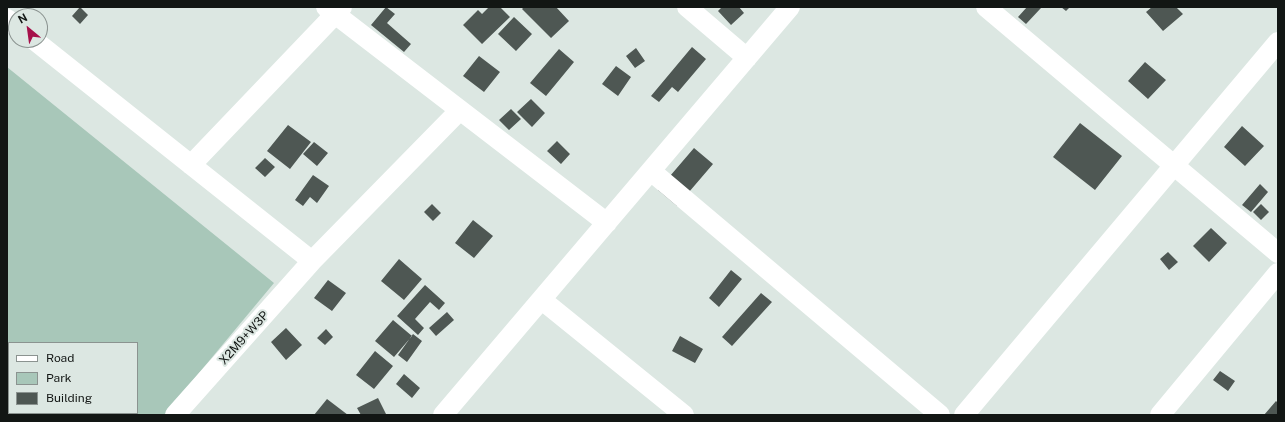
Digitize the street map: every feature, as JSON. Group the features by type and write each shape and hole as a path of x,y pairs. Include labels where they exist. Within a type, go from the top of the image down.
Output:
{"street":[{"path":"687,7 747,58"},
{"path":"443,415 790,7"},
{"path":"986,7 1278,253"},
{"path":"191,165 334,9 460,110 607,223"},
{"path":"964,415 1278,42"},
{"path":"44,48 312,261"},
{"name":"X2M9+W3P","path":"175,415 312,261 460,110"},
{"path":"651,171 940,415"},
{"path":"1166,413 1278,273"},
{"path":"542,300 684,415"}],"green space":[{"path":"7,67 274,283 164,415 7,415"}],"building":[{"path":"80,7 88,15 80,24 72,16"},
{"path":"386,7 395,14 387,23 411,44 404,52 371,25"},
{"path":"489,7 500,7 510,17 482,44 463,25 478,10 482,14"},
{"path":"524,7 556,7 569,21 551,38 522,9"},
{"path":"722,7 739,7 744,13 731,25 718,11"},
{"path":"1027,7 1041,8 1026,24 1018,17"},
{"path":"1061,7 1070,7 1066,11"},
{"path":"1152,7 1176,7 1183,14 1163,31 1146,12"},
{"path":"514,17 532,34 516,51 498,34"},
{"path":"692,47 706,59 678,92 672,87 659,102 651,96"},
{"path":"636,48 645,61 635,68 626,56"},
{"path":"559,49 574,62 546,96 530,83"},
{"path":"479,56 500,72 484,92 463,76"},
{"path":"1145,62 1166,80 1148,99 1128,81"},
{"path":"616,66 631,77 618,96 602,84"},
{"path":"531,99 545,113 532,127 517,112"},
{"path":"511,109 521,119 509,130 499,120"},
{"path":"1080,123 1122,156 1095,190 1053,157"},
{"path":"288,125 311,142 290,169 267,151"},
{"path":"1242,126 1264,146 1245,166 1224,147"},
{"path":"557,141 570,154 561,164 547,151"},
{"path":"314,142 328,153 317,166 303,154"},
{"path":"694,148 713,164 677,206 658,190"},
{"path":"265,158 275,167 265,177 255,168"},
{"path":"313,175 329,186 317,203 310,197 303,206 295,200"},
{"path":"1260,184 1268,192 1251,212 1242,205"},
{"path":"432,204 441,213 433,221 424,212"},
{"path":"1261,204 1269,212 1261,220 1253,212"},
{"path":"473,220 493,236 474,258 455,243"},
{"path":"1211,228 1227,243 1209,262 1193,246"},
{"path":"1168,252 1178,262 1169,270 1160,259"},
{"path":"399,259 422,279 404,300 381,281"},
{"path":"731,270 742,279 719,307 709,298"},
{"path":"328,280 346,293 332,311 314,298"},
{"path":"425,285 445,303 439,310 430,302 415,319 424,328 418,335 397,316"},
{"path":"761,293 772,302 732,346 722,337"},
{"path":"447,312 454,320 436,336 429,328"},
{"path":"393,320 412,336 394,357 375,341"},
{"path":"286,328 302,345 286,360 271,342"},
{"path":"326,329 333,337 325,345 317,338"},
{"path":"413,334 422,341 407,362 398,355"},
{"path":"680,336 703,349 695,363 672,351"},
{"path":"375,351 393,366 374,389 356,375"},
{"path":"1220,371 1235,381 1228,391 1213,380"},
{"path":"404,374 420,388 412,398 396,384"},
{"path":"378,398 386,414 361,415 357,408"},
{"path":"327,399 348,415 314,415"},
{"path":"1276,401 1278,403 1278,415 1264,415"}]}
